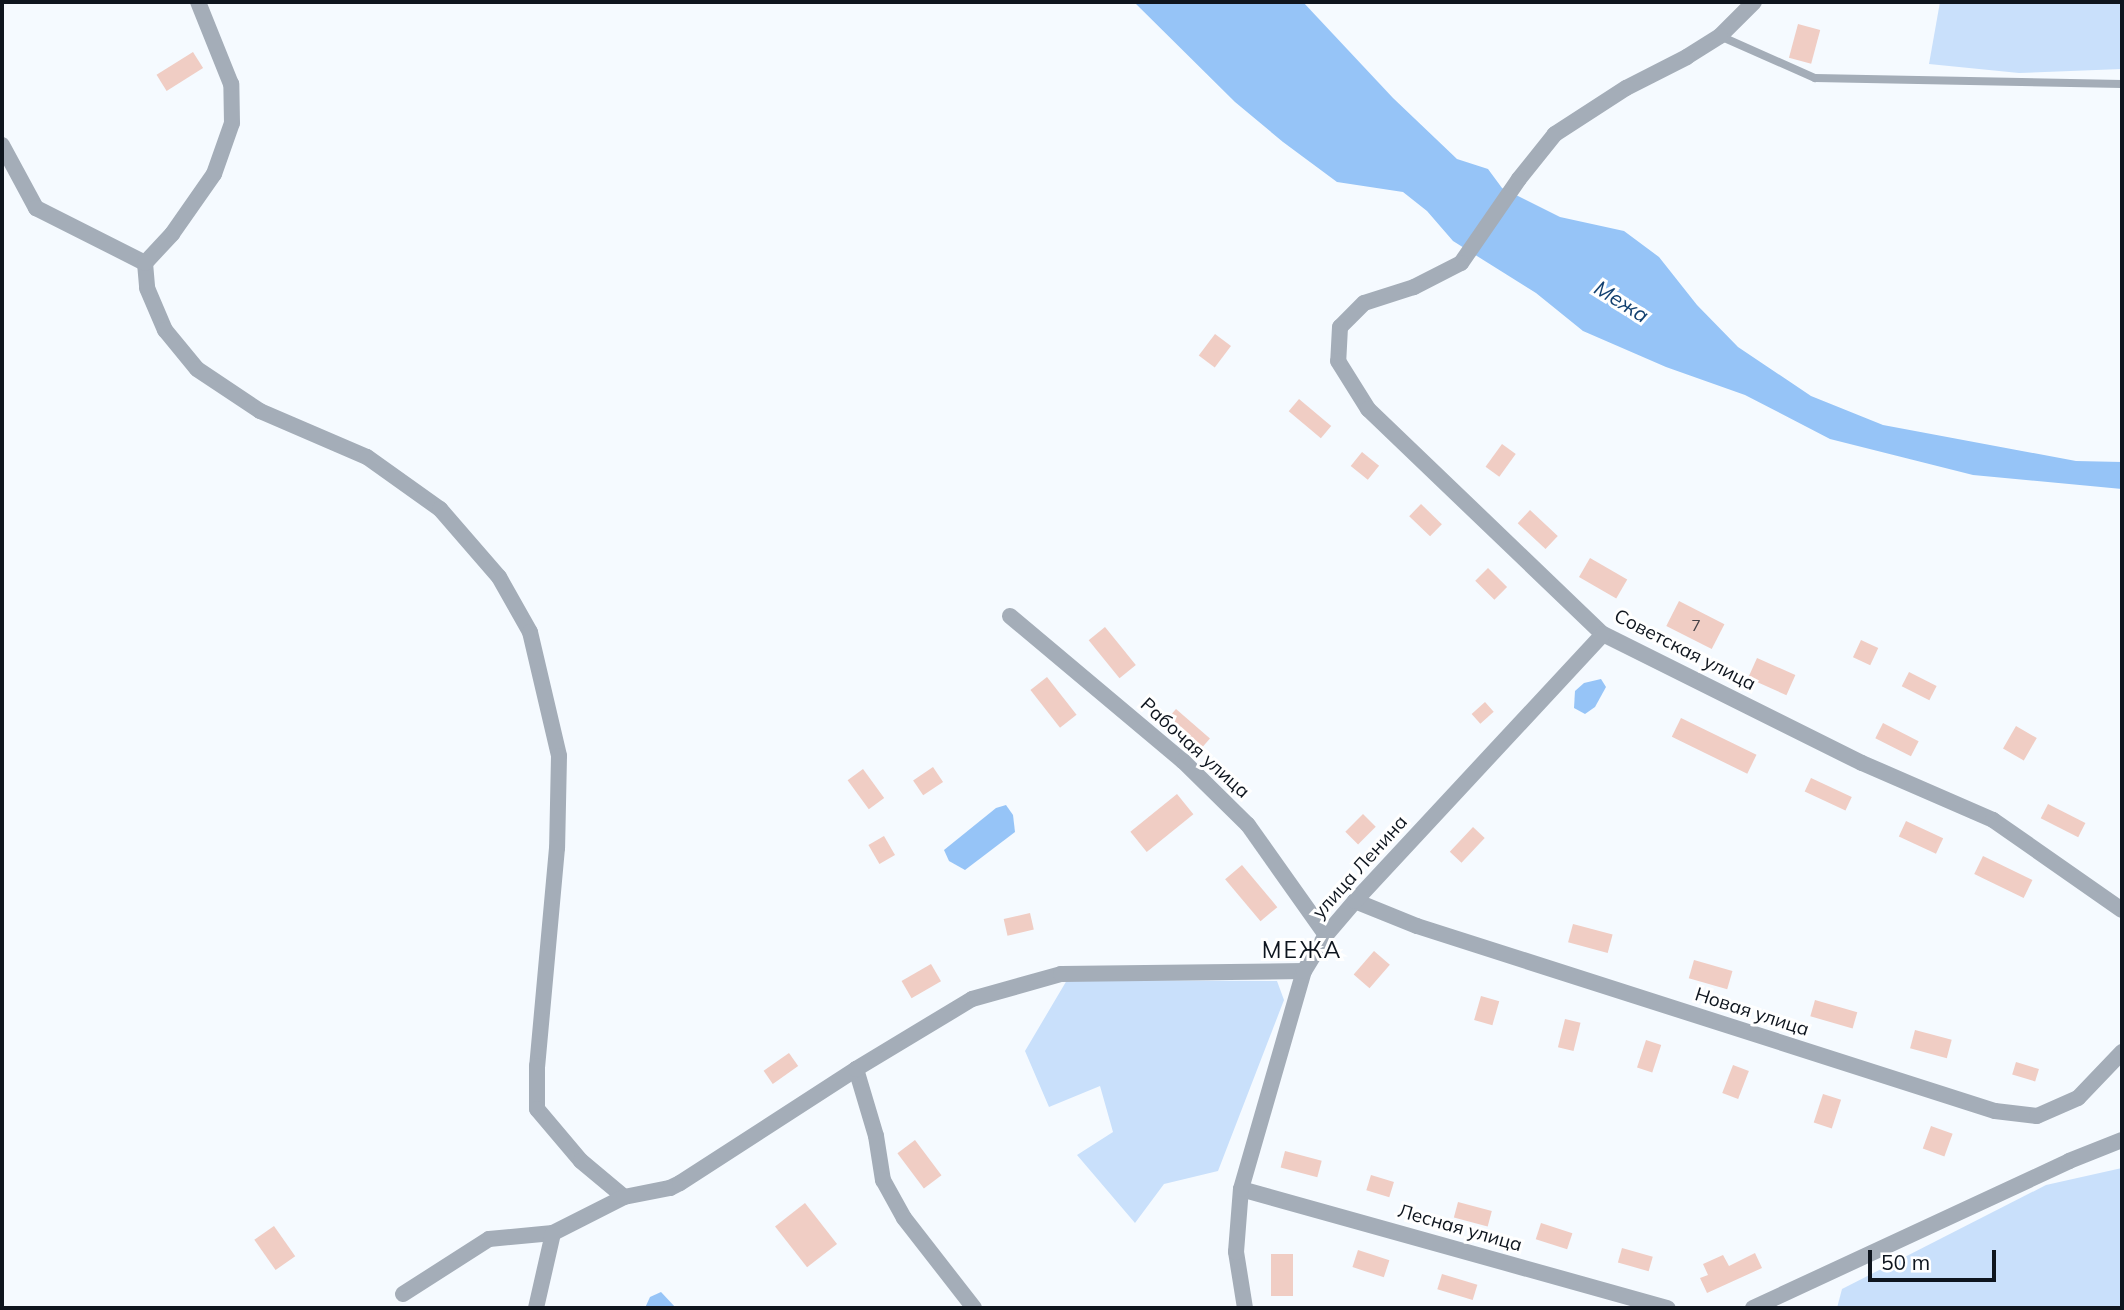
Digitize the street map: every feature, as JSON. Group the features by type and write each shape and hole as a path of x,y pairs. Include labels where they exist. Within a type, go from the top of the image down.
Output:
{"street":[{"path":"198,2 231,84 232,123 214,174 172,234 145,263 147,288 165,330 197,369 260,411 367,457 440,509 499,577 530,632 559,756 558,848 537,1066 537,1109 581,1161 624,1197"},
{"path":"1720,36 1754,2"},
{"name":"Советская улица","path":"1720,36 1626,88 1555,134 1519,179 1461,263 1414,288 1364,303 1340,327 1338,362 1368,409 1603,634 1862,763 1993,820 2122,909"},
{"path":"2,145 36,208 145,263"},
{"name":"Рабочая улица","path":"1010,616 1183,761 1248,825 1326,935"},
{"name":"улица Ленина","path":"1245,1308 1236,1252 1241,1189 1304,971 1326,935 1355,901 1603,634"},
{"name":"Новая улица","path":"1355,901 1417,926 1995,1111 2037,1116 2078,1098 2122,1052"},
{"path":"403,1294 489,1239 553,1233 624,1197 670,1188 680,1183 856,1069 972,999 1060,974 1304,971"},
{"path":"856,1069 876,1136 883,1180 904,1218 974,1308"},
{"path":"1753,1308 2069,1161 2122,1140"},
{"name":"Лесная улица","path":"1241,1189 1668,1308"},
{"path":"536,1308 553,1233"}],"lane":[{"path":"1720,36 1815,78 2122,84"}],"shaded area":[{"path":"1940,2 2122,2 2122,69 2019,73 1929,64"},
{"path":"1067,980 1277,981 1284,1000 1218,1171 1164,1184 1135,1223 1077,1155 1113,1132 1100,1086 1049,1107 1025,1051"},
{"path":"2122,1168 2122,1308 1837,1308 1842,1289 2046,1185"}],"water":[{"name":"Межа","path":"1134,2 1303,2 1393,98 1457,159 1488,169 1502,188 1560,217 1624,231 1659,257 1697,305 1738,347 1811,396 1883,425 2076,461 2122,462 2122,489 1973,475 1830,439 1745,395 1666,367 1583,331 1536,293 1453,241 1427,211 1403,192 1337,182 1235,102"},
{"path":"1601,679 1606,687 1595,707 1585,714 1574,708 1575,691 1584,683"},
{"path":"1006,805 1013,815 1015,832 965,870 949,861 944,850 996,808"},
{"path":"661,1292 676,1308 645,1308 650,1297"}],"building":[{"path":"1798,24 1820,30 1811,64 1789,58"},
{"path":"193,52 203,68 167,91 157,75"},
{"path":"1215,334 1231,346 1215,368 1199,356"},
{"path":"1299,399 1331,426 1321,438 1289,411"},
{"path":"1502,444 1516,454 1499,477 1486,467"},
{"path":"1362,452 1379,466 1368,480 1351,466"},
{"path":"1421,504 1442,524 1430,536 1409,516"},
{"path":"1530,510 1558,536 1546,549 1518,523"},
{"path":"1590,558 1627,580 1616,599 1579,577"},
{"path":"1488,568 1507,587 1494,600 1475,581"},
{"path":"1679,601 1724,624 1712,649 1666,626"},
{"path":"1105,627 1136,665 1120,678 1089,640"},
{"path":"1861,640 1878,648 1870,665 1853,657"},
{"path":"1757,658 1795,675 1786,695 1748,678"},
{"path":"1909,672 1937,686 1929,700 1902,686"},
{"path":"1047,677 1077,715 1060,728 1030,690"},
{"path":"1485,702 1494,712 1480,724 1472,714"},
{"path":"1176,709 1210,739 1197,754 1163,724"},
{"path":"1681,718 1756,755 1747,774 1672,737"},
{"path":"1883,723 1919,741 1911,756 1875,738"},
{"path":"2016,726 2037,738 2024,761 2003,749"},
{"path":"933,767 943,782 923,795 913,780"},
{"path":"863,769 884,798 869,809 848,780"},
{"path":"1811,778 1852,797 1845,811 1805,792"},
{"path":"1177,794 1193,814 1147,852 1130,832"},
{"path":"2048,804 2085,823 2078,837 2041,818"},
{"path":"1363,814 1376,827 1358,844 1345,832"},
{"path":"1906,821 1943,838 1936,854 1899,836"},
{"path":"1473,827 1485,838 1462,863 1450,852"},
{"path":"884,836 895,855 879,864 868,845"},
{"path":"1983,856 2032,880 2024,898 1974,874"},
{"path":"1242,865 1277,907 1261,921 1225,879"},
{"path":"1030,913 1034,930 1008,936 1004,919"},
{"path":"1573,924 1613,935 1608,953 1568,942"},
{"path":"1374,951 1390,965 1370,988 1354,974"},
{"path":"1694,960 1732,971 1727,989 1689,978"},
{"path":"931,964 941,981 912,998 902,981"},
{"path":"1481,996 1499,1001 1492,1025 1474,1020"},
{"path":"1815,1000 1857,1012 1853,1028 1810,1016"},
{"path":"1565,1019 1581,1023 1574,1051 1558,1047"},
{"path":"1915,1030 1952,1040 1947,1058 1910,1048"},
{"path":"1646,1040 1661,1045 1652,1073 1637,1068"},
{"path":"789,1053 798,1066 773,1084 764,1071"},
{"path":"2016,1062 2039,1069 2035,1081 2012,1074"},
{"path":"1733,1065 1749,1071 1738,1099 1722,1093"},
{"path":"1823,1094 1841,1100 1832,1128 1814,1123"},
{"path":"1931,1126 1953,1134 1944,1156 1923,1149"},
{"path":"915,1140 941,1175 924,1188 897,1153"},
{"path":"1285,1151 1322,1161 1317,1177 1281,1167"},
{"path":"1371,1175 1394,1182 1389,1197 1366,1190"},
{"path":"1458,1202 1492,1211 1488,1227 1454,1217"},
{"path":"805,1203 837,1244 807,1267 775,1226"},
{"path":"1541,1223 1572,1233 1567,1249 1536,1239"},
{"path":"274,1226 295,1256 276,1270 254,1240"},
{"path":"1622,1248 1653,1257 1649,1271 1618,1262"},
{"path":"1358,1250 1389,1260 1384,1277 1352,1267"},
{"path":"1755,1253 1762,1268 1707,1293 1700,1278 1708,1275 1703,1264 1723,1255 1729,1266"},
{"path":"1271,1254 1293,1254 1293,1296 1271,1296"},
{"path":"1442,1274 1477,1285 1473,1300 1437,1289"}],"district":[{"name":"МЕЖА","path":"1302,950"}]}
